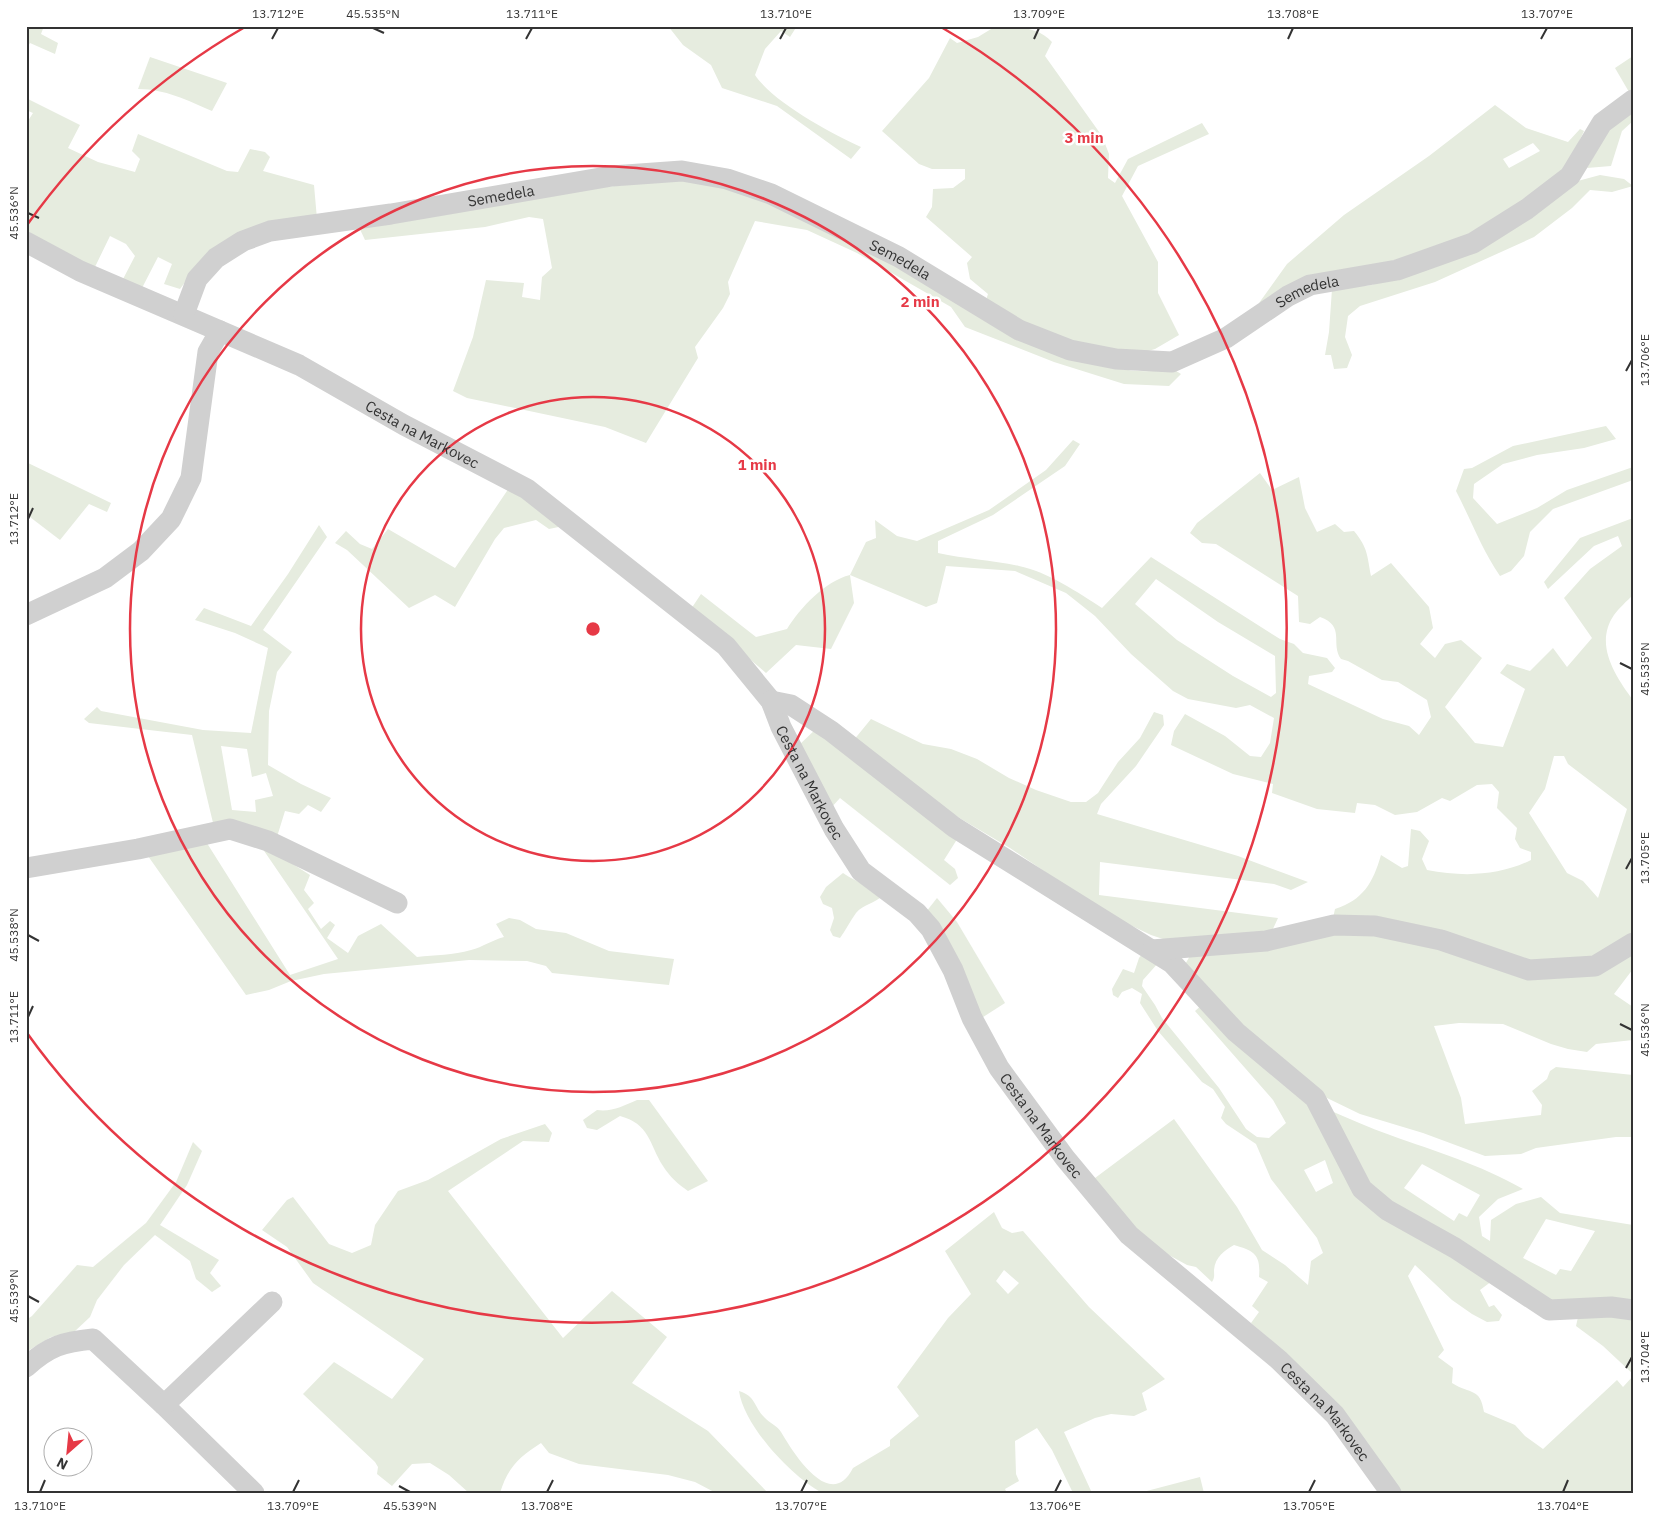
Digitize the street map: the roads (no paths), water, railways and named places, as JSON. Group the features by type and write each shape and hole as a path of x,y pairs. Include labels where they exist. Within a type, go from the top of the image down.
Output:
{"street":[{"name":"Semedela","path":"184,314 197,279 216,258 243,241 270,232 391,214 612,176 682,171 727,179 771,194 899,257 1019,330 1070,350 1116,359 1172,362 1226,338 1288,296 1310,286 1397,270 1473,243 1528,209 1570,176 1602,123 1633,100"},
{"name":"Cesta na Markovec","path":"26,242 80,271 184,314 299,365 404,425 527,489 726,646 771,701 781,727 839,837 861,871 917,913 931,929 953,970 972,1018 999,1068 1065,1158 1129,1235 1279,1360 1335,1415 1391,1493"},
{"path":"26,615 105,578 141,551 171,519 191,478 208,352 220,331"},
{"name":"Cesta na Markovec","path":"771,701 791,706 832,731 954,827 1172,963 1249,1044 1315,1098 1362,1189 1387,1210 1455,1248 1549,1310 1611,1307 1633,1310"},
{"path":"26,868 138,849 230,829 268,841 397,903"},
{"path":"1152,950 1266,942 1334,926 1375,926 1441,940 1529,970 1595,966 1633,943"},
{"path":"164,1404 272,1302"},
{"path":"26,1367 43,1351 66,1342 93,1340 164,1404 254,1493"}]}
